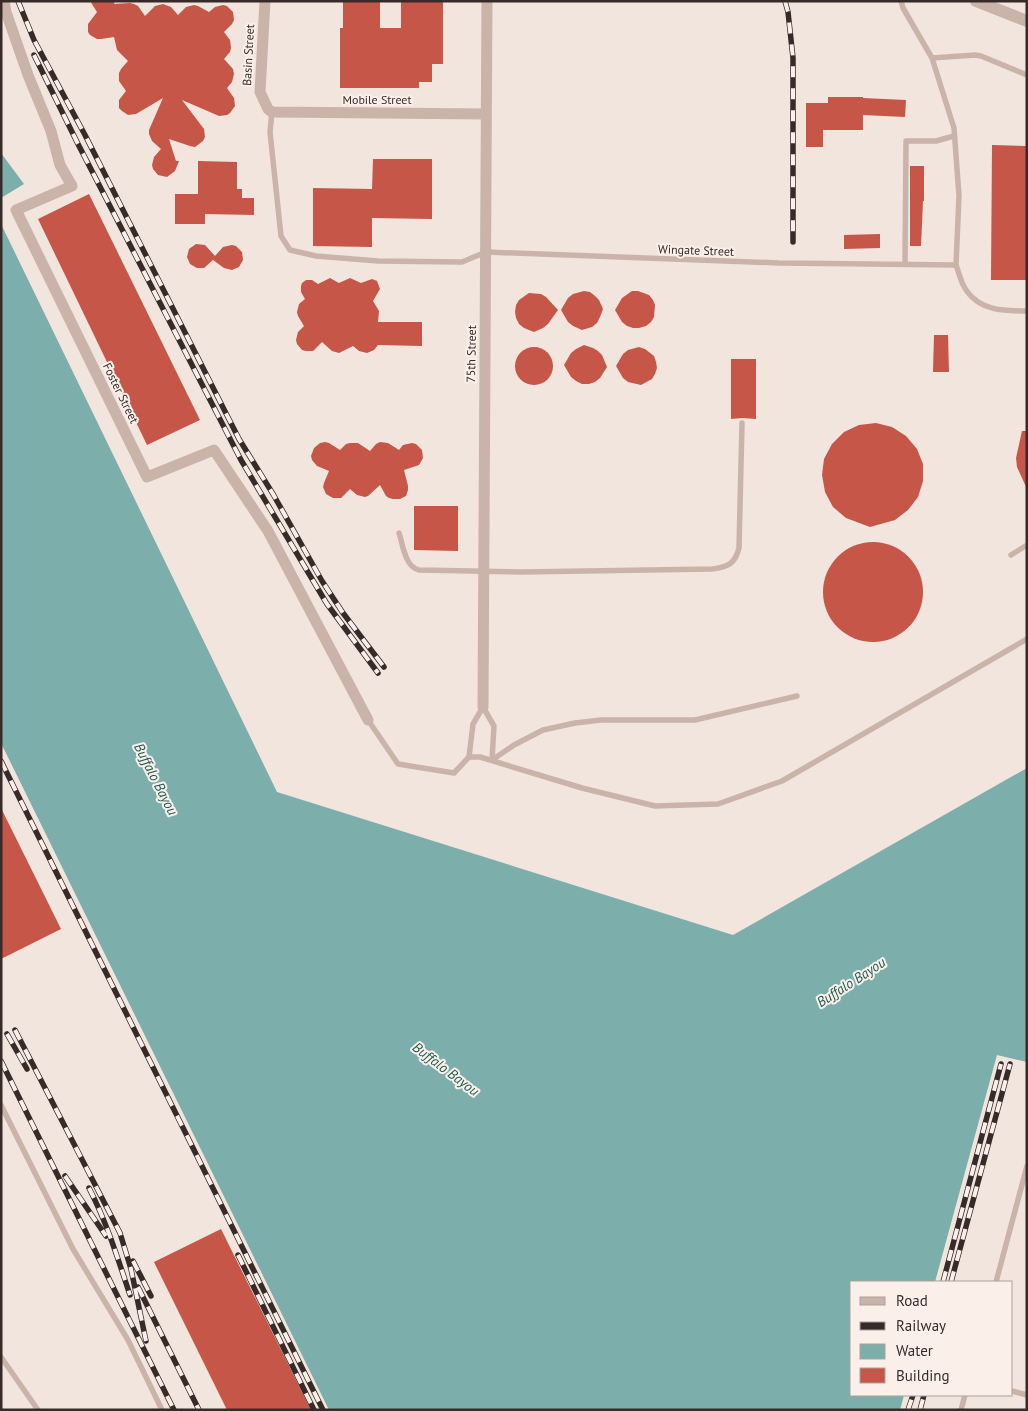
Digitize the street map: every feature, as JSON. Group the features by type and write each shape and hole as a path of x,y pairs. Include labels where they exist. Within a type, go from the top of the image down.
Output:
{"street":[{"name":"Foster Street","path":"4,1 28,75 51,131 60,165 72,186 16,210 147,477 214,450 268,531 368,720"},
{"name":"Basin Street","path":"265,1 260,92 270,111"},
{"name":"75th Street","path":"484,707 487,1"},
{"path":"976,1 1027,21"},
{"name":"Mobile Street","path":"270,111 486,114"}],"lane":[{"path":"901,1 903,8 932,58 954,128 959,196 956,265 961,282 966,291 985,306 997,310 1027,311"},
{"path":"932,58 969,54 981,56 1027,75"},
{"path":"270,111 270,132 281,236 290,250 316,256 378,262 462,262 486,252"},
{"path":"905,264 906,142 936,141 954,136"},
{"name":"Wingate Street","path":"486,252 779,263 956,265"},
{"path":"399,533 406,556 414,569 484,572 712,569 728,565 736,559 738,548 742,423"},
{"path":"1010,555 1027,545"},
{"path":"469,757 492,760 582,788 656,806 718,804 782,781 1027,639"},
{"path":"492,760 514,745 551,728 601,720 695,720 797,696"},
{"path":"368,720 398,764 454,773 469,757 473,724 484,707 494,726 492,760"},
{"path":"1,1105 73,1249 128,1340 162,1410"},
{"path":"996,1281 1027,1166"},
{"path":"1,1357 38,1410"},
{"path":"1013,1391 1027,1395"},
{"path":"961,1410 965,1396"}],"water":[{"path":"1,153 24,184 1,198"},
{"name":"Buffalo Bayou","path":"1,224 277,792 733,935 1027,768 1027,1062 997,1055 935,1281 850,1281 850,1396 904,1396 900,1410 329,1410 1,743"}],"building":[{"path":"90,1 115,1 114,4 134,4 138,6 145,16 155,6 163,4 171,7 178,15 186,7 194,5 209,12 215,7 223,5 233,12 234,20 224,32 230,40 231,48 224,59 233,69 232,82 227,88 234,98 235,106 227,115 219,116 182,100 204,129 205,137 195,147 169,139 176,161 179,161 175,171 167,177 158,175 153,169 154,157 161,149 152,141 149,134 163,98 136,114 128,115 119,108 119,100 126,91 119,81 119,73 128,61 117,50 114,37 97,39 88,32 88,24 97,12"},
{"path":"343,1 380,1 380,28 401,28 401,1 443,1 443,64 432,64 432,82 419,82 419,88 340,88 340,28 343,28"},
{"path":"828,97 906,100 905,117 863,115 863,130 823,130 823,147 806,147 806,103 828,103"},
{"path":"992,145 1027,146 1027,280 991,280"},
{"path":"373,159 432,159 432,219 372,218 372,247 313,246 313,188 372,189"},
{"path":"198,161 237,162 237,189 242,189 242,198 254,198 254,215 205,214 205,224 175,224 175,194 198,194"},
{"path":"910,166 924,166 921,246 910,246"},
{"path":"89,194 200,420 147,445 38,219"},
{"path":"880,234 880,248 844,249 844,235"},
{"path":"196,244 205,245 215,256 223,247 236,246 242,252 243,260 239,267 232,270 224,268 213,260 204,268 197,268 190,264 187,257 189,249"},
{"path":"330,278 339,283 350,278 361,283 372,279 377,281 380,289 373,301 379,311 378,322 422,322 422,346 378,345 374,350 367,353 359,351 353,346 339,353 332,351 322,342 313,351 302,350 296,340 298,332 304,326 297,312 299,304 305,299 301,292 302,283 306,280 312,280 318,284"},
{"path":"584,291 590,292 595,296 603,309 597,323 592,327 582,330 568,322 561,310 568,298 573,294"},
{"path":"632,291 649,295 655,305 654,317 646,326 633,328 627,326 622,322 615,310 622,298"},
{"path":"529,293 541,294 558,310 548,324 534,332 519,324 515,312 519,300"},
{"path":"934,335 948,335 949,372 933,372"},
{"path":"584,345 598,351 602,355 607,367 600,378 589,384 582,384 576,381 571,377 564,365 571,353"},
{"path":"534,347 547,353 553,366 547,379 534,385 521,379 515,366 521,353"},
{"path":"639,347 654,356 657,368 652,379 641,385 628,382 623,378 616,366 623,354 628,350"},
{"path":"731,359 756,359 756,419 731,419"},
{"path":"876,423 892,427 906,436 917,449 923,464 923,481 918,497 908,510 895,520 870,527 846,518 833,507 825,492 822,475 824,459 832,444 844,432 859,425"},
{"path":"1022,431 1027,431 1027,489 1017,467 1016,458"},
{"path":"325,442 340,450 346,444 358,443 370,451 380,442 388,443 399,450 403,445 412,443 422,450 423,458 419,465 404,470 408,490 406,496 400,499 386,496 380,485 365,497 357,495 350,489 341,498 333,498 326,494 323,487 329,471 317,466 311,456 314,448 320,443"},
{"path":"414,506 458,506 458,551 414,550"},
{"path":"873,542 892,545 909,556 920,573 923,592 920,611 909,628 892,639 873,642 854,639 837,628 826,611 823,592 826,573 837,556 854,545"},
{"path":"1,808 61,929 1,959"},
{"path":"221,1229 311,1410 227,1410 154,1262"}],"railway":[{"path":"18,1 34,40 85,135 239,439 273,494 322,581 343,613 384,667"},
{"path":"785,1 793,58 793,242"},
{"path":"34,55 241,460 327,604 378,673"},
{"path":"1,761 323,1410"},
{"path":"15,1030 120,1233 131,1269 146,1341"},
{"path":"7,1034 27,1069"},
{"path":"1,1061 174,1410"},
{"path":"943,1281 1001,1064"},
{"path":"951,1281 1010,1064"},
{"path":"65,1176 106,1236"},
{"path":"89,1188 107,1228 130,1295"},
{"path":"238,1255 314,1410"},
{"path":"133,1261 151,1296"},
{"path":"138,1287 199,1410"},
{"path":"908,1410 913,1396"},
{"path":"920,1410 924,1396"}]}
